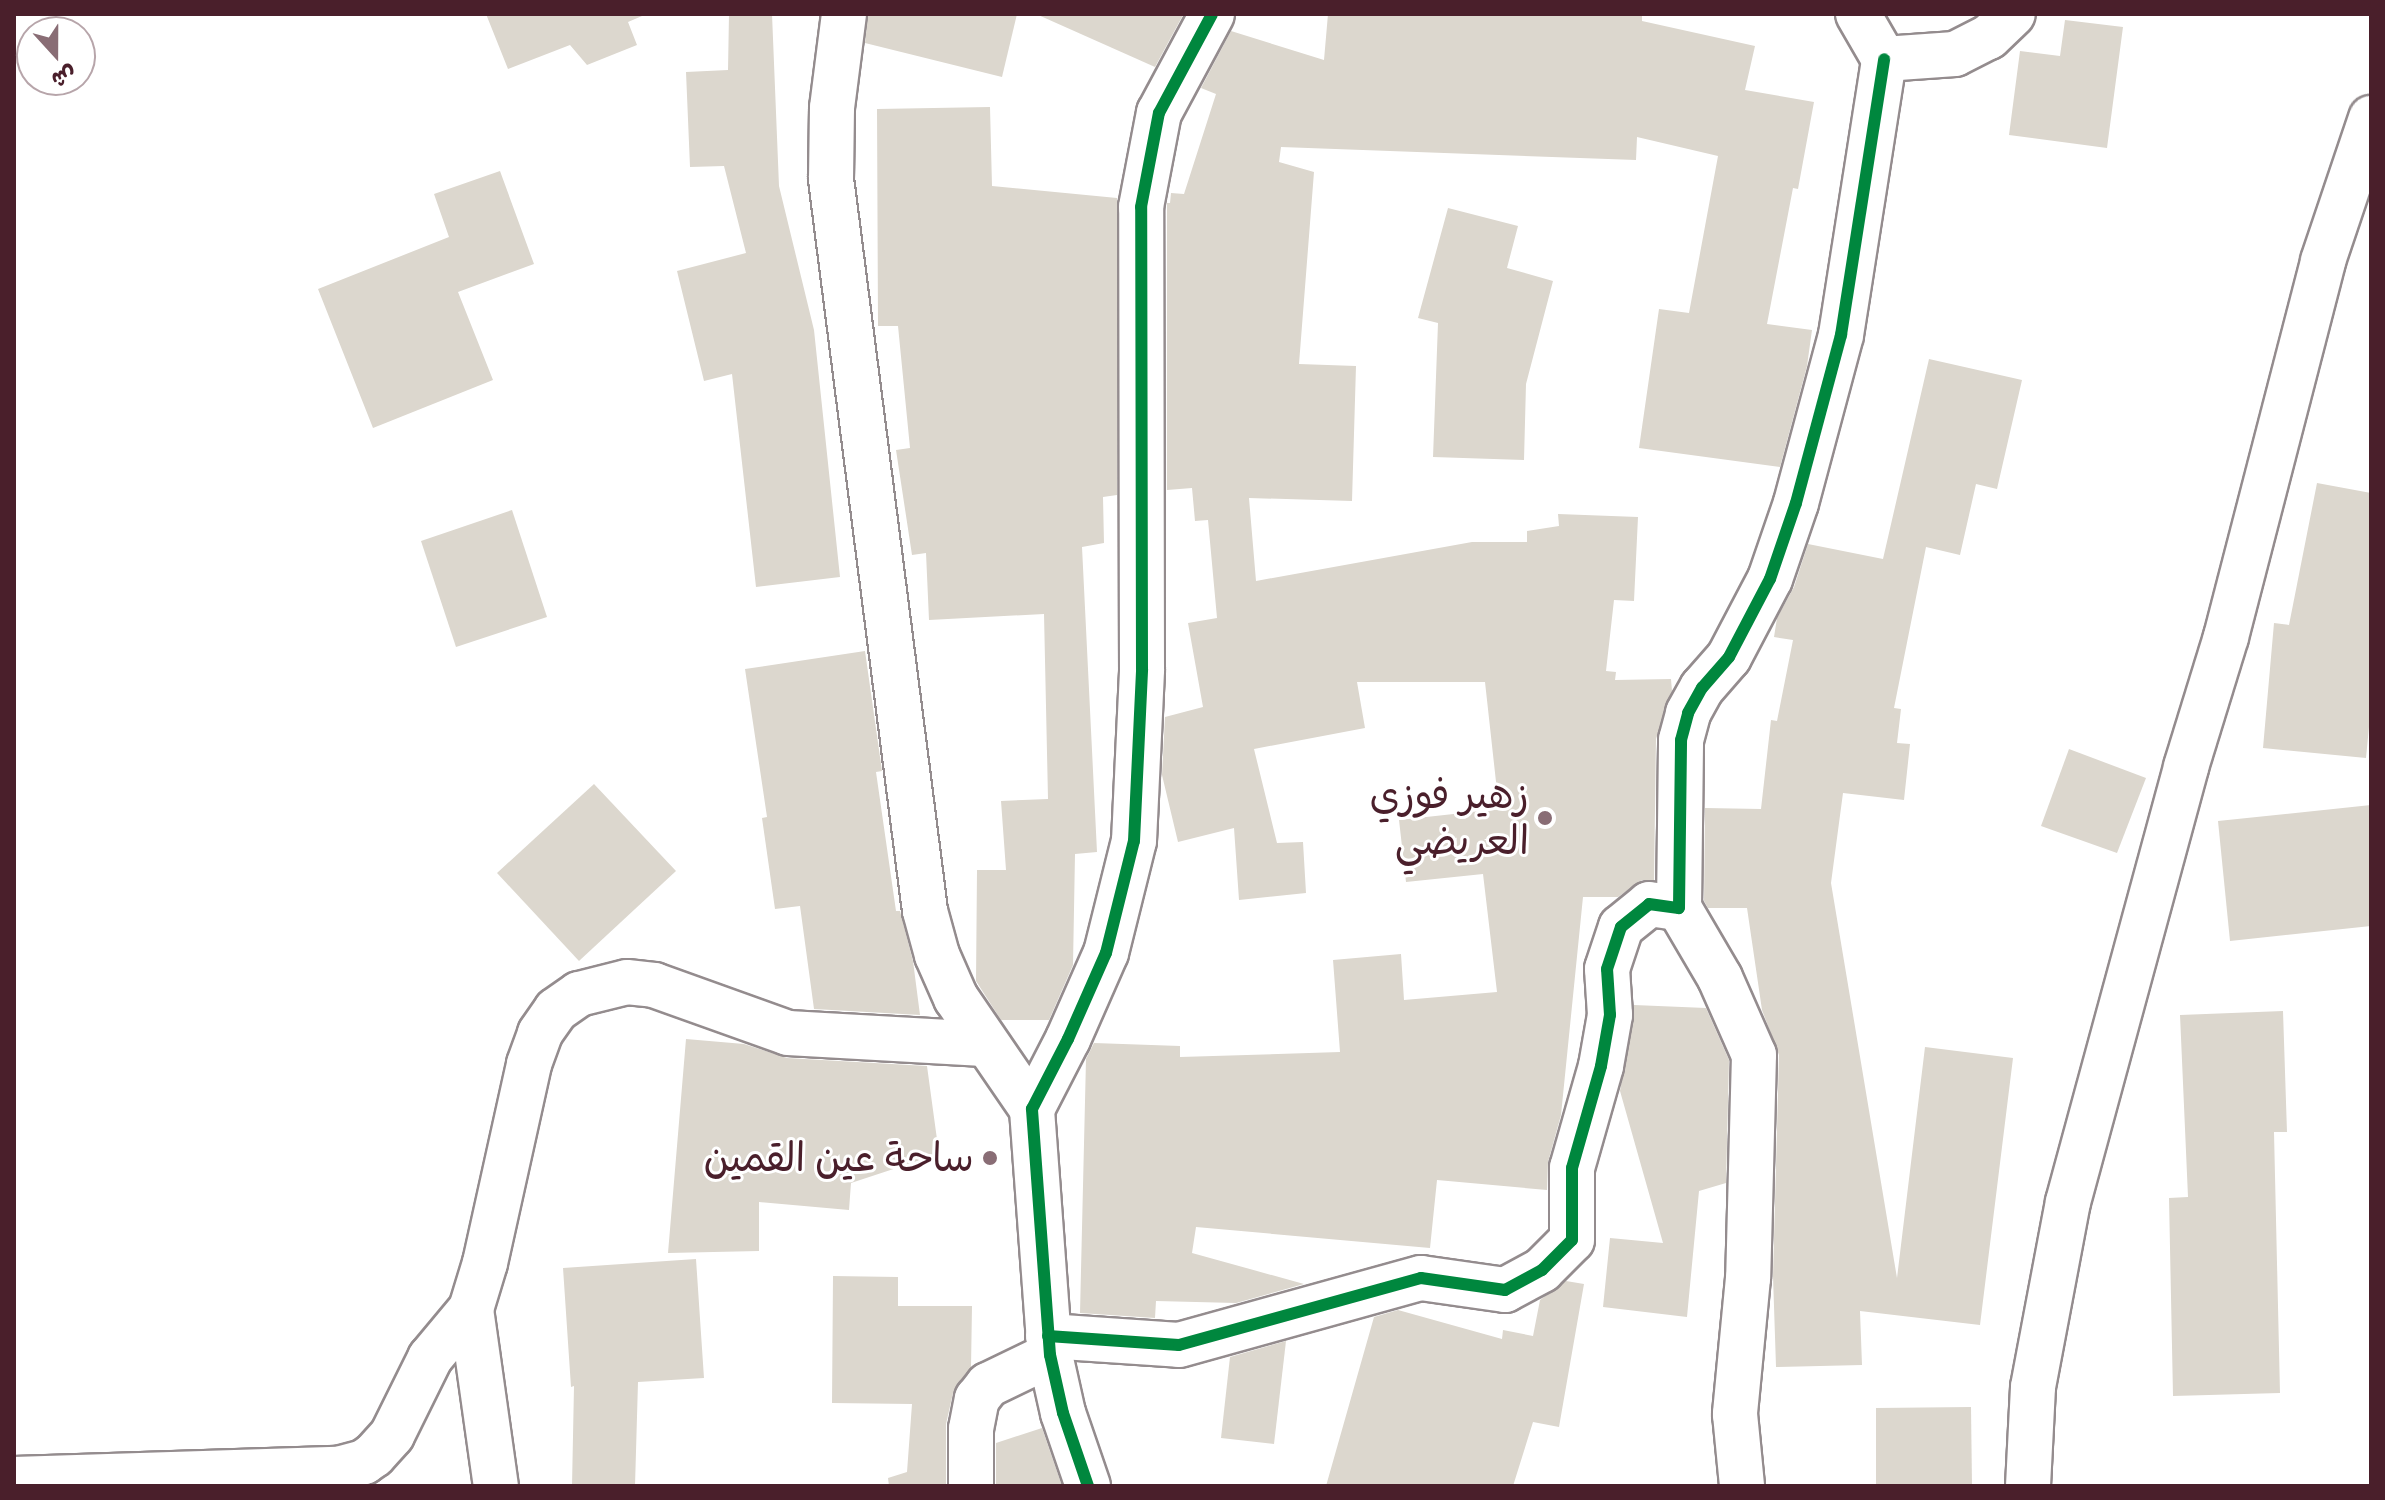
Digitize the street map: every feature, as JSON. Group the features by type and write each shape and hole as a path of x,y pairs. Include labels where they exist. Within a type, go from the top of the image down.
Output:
{"street":[{"path":"844,14 832,108 831,179 925,911 937,955 956,998 984,1044 1032,1109"},
{"path":"1088,1486 1063,1413 1049,1345 1032,1109 1068,1039 1106,953 1134,841 1142,669 1141,207 1159,113 1212,14"},
{"path":"1742,1486 1735,1414 1748,1278 1754,1055 1720,978 1679,908 1681,740 1688,713 1702,688 1729,657 1770,579 1796,503 1841,335 1884,59 1858,14"},
{"path":"1884,59 1955,54 1989,37 2013,14"},
{"path":"2028,1486 2033,1387 2068,1202 2186,767 2226,637 2323,261 2371,118"},
{"path":"971,1486 971,1429 977,1399 988,1385 1049,1345 1179,1345 1352,1294 1421,1278 1505,1290 1542,1270 1572,1240 1572,1168 1601,1066 1610,1015 1607,969 1621,927 1649,904 1679,908"},
{"path":"14,1479 352,1466 374,1455 392,1435 424,1368 471,1309 485,1263 529,1064 540,1033 556,1010 579,994 627,982 654,985 788,1033 984,1044"},
{"path":"471,1309 496,1486"}],"building":[{"path":"486,14 642,16 628,22 637,45 587,65 570,45 508,69"},
{"path":"729,14 772,14 779,186 814,330 840,577 756,587 732,374 704,381 677,271 746,253 724,166 690,167 686,72 728,70"},
{"path":"868,14 1017,14 1002,77 865,43"},
{"path":"1036,14 1179,14 1183,15 1155,67"},
{"path":"1328,14 1642,14 1642,21 1755,46 1745,90 1814,102 1798,189 1793,188 1767,324 1812,330 1807,366 1780,467 1639,448 1659,309 1689,313 1718,156 1637,137 1636,160 1281,147 1279,162 1314,172 1299,364 1356,366 1352,501 1249,498 1256,581 1472,542 1527,542 1527,531 1559,526 1558,514 1638,517 1634,601 1614,600 1606,671 1616,672 1615,680 1671,679 1672,691 1656,739 1654,880 1642,880 1618,897 1583,897 1561,1115 1548,1162 1547,1190 1437,1180 1430,1248 1196,1227 1192,1253 1304,1284 1236,1303 1156,1301 1155,1318 1080,1313 1086,1059 1094,1043 1180,1046 1180,1057 1340,1052 1333,960 1401,954 1404,1000 1497,992 1483,874 1406,882 1399,820 1499,809 1485,682 1357,682 1365,728 1254,749 1277,843 1303,842 1306,893 1239,900 1234,828 1178,842 1162,775 1165,717 1203,707 1188,623 1217,618 1208,520 1195,521 1192,488 1167,490 1167,203 1170,203 1171,193 1184,194 1216,94 1201,88 1231,31 1324,60"},
{"path":"2065,20 2123,27 2107,148 2009,135 2020,51 2060,56"},
{"path":"990,107 992,186 1117,198 1117,495 1103,497 1104,543 1082,547 1097,852 1075,854 1073,965 1049,1020 1001,1020 976,981 977,870 1006,870 1001,801 1048,799 1044,614 929,620 926,553 912,555 896,450 910,448 898,326 878,326 877,109"},
{"path":"500,171 534,264 458,292 493,380 373,428 318,289 449,237 434,194"},
{"path":"1448,208 1518,226 1507,268 1553,281 1526,384 1524,460 1433,457 1438,323 1418,318"},
{"path":"1929,359 2022,380 1997,489 1976,484 1960,555 1926,547 1894,708 1901,709 1897,743 1910,744 1904,800 1843,793 1831,883 1897,1278 1925,1047 2013,1058 1980,1325 1860,1311 1862,1365 1776,1367 1773,1276 1779,1055 1762,1010 1747,908 1708,908 1704,901 1705,808 1761,809 1771,720 1777,721 1793,640 1774,637 1777,618 1794,587 1808,544 1883,559"},
{"path":"2317,483 2371,493 2371,706 2366,758 2263,748 2274,623 2289,625"},
{"path":"512,510 547,617 456,647 421,541"},
{"path":"865,651 882,771 876,772 896,911 900,911 913,961 920,1015 814,1009 800,906 775,909 762,818 767,817 745,669"},
{"path":"2069,749 2146,778 2117,853 2041,826"},
{"path":"594,784 676,871 579,961 497,873"},
{"path":"2371,805 2371,926 2230,941 2218,821"},
{"path":"1634,1005 1706,1008 1729,1060 1726,1183 1699,1191 1687,1317 1603,1307 1610,1238 1663,1243 1620,1091"},
{"path":"2283,1011 2287,1132 2274,1132 2280,1393 2173,1396 2169,1198 2188,1197 2180,1015"},
{"path":"686,1039 744,1044 787,1058 927,1066 939,1154 851,1183 849,1210 759,1202 759,1251 668,1253"},
{"path":"696,1259 704,1378 638,1382 635,1486 572,1486 574,1386 571,1387 563,1268"},
{"path":"833,1276 898,1277 898,1306 972,1306 971,1368 953,1393 946,1424 946,1486 889,1486 888,1478 907,1472 912,1404 832,1403"},
{"path":"1566,1281 1584,1284 1559,1427 1533,1422 1513,1486 1326,1486 1374,1317 1398,1310 1502,1339 1503,1330 1533,1336 1540,1300"},
{"path":"1286,1341 1274,1444 1221,1438 1230,1357"},
{"path":"1971,1407 1972,1486 1876,1486 1876,1408"},
{"path":"1042,1428 1062,1486 996,1486 996,1443"}],"cycle path":[{"path":"1088,1486 1063,1413 1050,1355 1032,1109 1068,1039 1106,953 1134,841 1142,669 1141,207 1159,113 1212,14"},
{"path":"1048,1336 1179,1345 1421,1278 1505,1290 1542,1270 1572,1240 1572,1168 1601,1066 1610,1015 1607,969 1621,927 1649,904 1679,908 1681,740 1688,713 1702,688 1729,657 1770,579 1796,503 1841,335 1884,59"}],"place":[{"name":"زهير فوزي العريضي","path":"1545,818"},
{"name":"ساحة عين القمين","path":"990,1158"}]}
